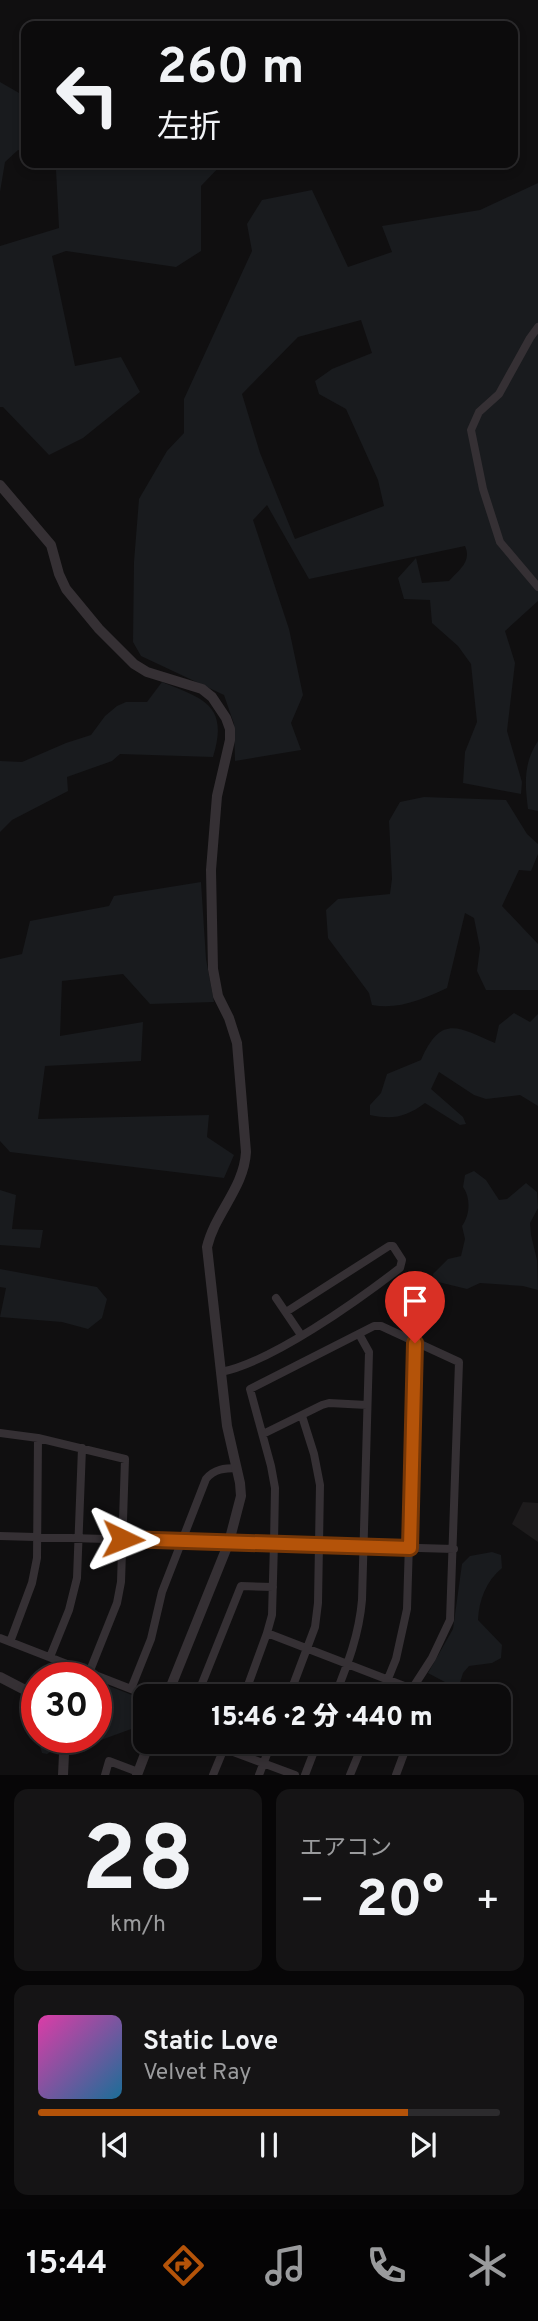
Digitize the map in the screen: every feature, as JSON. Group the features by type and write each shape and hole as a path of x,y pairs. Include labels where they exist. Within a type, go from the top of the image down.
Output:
{"street":[{"path":"538,327 499,394 479,412 471,429 483,489 500,542 538,587"},
{"path":"0,485 51,545 66,589 99,629 134,664 147,672 202,689 221,708 230,729 217,796 211,870 213,969 218,996 237,1043 246,1164 239,1184 211,1232 207,1247 227,1426 241,1496 229,1542 172,1684"},
{"path":"221,1372 251,1362 301,1335 400,1268 402,1260 393,1246 389,1246 286,1312"},
{"path":"276,1298 301,1335"},
{"path":"248,1684 272,1615 275,1488 250,1389 374,1326 381,1326 459,1362 452,1606 446,1631 412,1689 267,1633"},
{"path":"340,1684 360,1627 369,1352 359,1334"},
{"path":"386,1684 396,1659 407,1609 415,1343"},
{"path":"263,1434 329,1403 367,1405"},
{"path":"294,1684 315,1627 318,1603 320,1485 302,1416"},
{"path":"0,1433 38,1438 125,1459 121,1582 117,1603 93,1662"},
{"path":"9,1642 35,1569 38,1438"},
{"path":"50,1657 78,1578 82,1448"},
{"path":"112,1682 131,1689 151,1639 162,1591 206,1479 210,1474 223,1469 237,1468"},
{"path":"0,1536 454,1549"},
{"path":"202,1684 241,1586 273,1587"},
{"path":"0,1638 62,1662"},
{"path":"0,1677 21,1688"},
{"path":"63,1775 64,1753"},
{"path":"105,1775 109,1760 137,1774 145,1754"},
{"path":"213,1775 221,1754"},
{"path":"244,1754 295,1775"},
{"path":"258,1775 267,1754"},
{"path":"305,1775 313,1754"},
{"path":"350,1775 359,1754"},
{"path":"396,1775 404,1754"}],"shaded area":[{"path":"0,82 21,94 21,151 18,150 5,162 0,192"},
{"path":"218,168 201,186 201,251 176,267 66,251 52,256 75,366 121,357 140,392 83,438 49,455 0,407 0,246 59,228 56,170 42,169"},
{"path":"538,183 538,601 505,631 515,663 507,731 522,782 521,794 463,783 465,752 477,722 471,664 458,646 432,623 430,600 404,599 398,578 416,558 422,583 449,581 466,561 465,546 309,579 267,505 253,520 289,629 303,695 291,723 301,750 235,761 234,724 224,695 141,656 133,642 134,562 139,499 167,451 184,433 184,399 252,251 247,224 262,200 312,190 348,267 392,252 382,226 480,210","holes":["361,320 372,353 332,369 315,381 319,394 346,409 378,480 384,506 295,539 260,453 242,394 298,337"]},
{"path":"162,682 201,699 209,706 218,726 213,757 120,754 112,761 67,777 68,791 12,820 0,832 0,761 22,762 91,735 105,716 117,706 126,702 147,702"},
{"path":"538,741 538,811 528,809 526,783 527,766"},
{"path":"424,797 506,800 527,834 538,844 538,854 531,871 519,870 502,906 538,944 538,990 486,990 477,971 480,948 474,918 465,913 447,988 401,1005 372,1005 369,993 328,938 326,910 338,899 390,894 392,879 389,821 400,802"},
{"path":"201,882 206,959 214,1002 150,1004 123,974 62,981 60,1036 143,1022 141,1061 45,1066 38,1119 209,1115 207,1137 234,1155 224,1178 10,1152 0,1141 0,959 22,954 30,921 109,906 114,896"},
{"path":"514,1013 530,1022 538,1014 538,1106 520,1095 486,1099 474,1095 439,1072 431,1089 463,1117 466,1124 460,1125 425,1103 399,1116 370,1115 370,1105 381,1093 387,1074 421,1060 428,1045 443,1030 461,1029 495,1043 499,1025"},
{"path":"474,1171 486,1180 499,1200 507,1199 526,1183 537,1192 538,1208 530,1223 537,1260 538,1290 523,1286 480,1283 467,1289 434,1281 433,1274 448,1259 461,1256 465,1239 462,1226 467,1217 468,1206 463,1187 465,1175"},
{"path":"0,1190 16,1195 12,1229 43,1230 40,1248 0,1245"},
{"path":"0,1269 97,1287 107,1299 102,1318 88,1329 62,1322 0,1317 6,1288 0,1287"},
{"path":"523,1502 538,1503 538,1542 512,1524"},
{"path":"492,1552 501,1555 502,1568 484,1591 478,1620 502,1645 501,1658 492,1663 469,1666 460,1684 449,1684 428,1673 453,1629 462,1564 470,1556"},
{"path":"112,1687 133,1695 133,1728 112,1736"}],"route":[{"path":"123,1539 410,1548 415,1343"}]}
